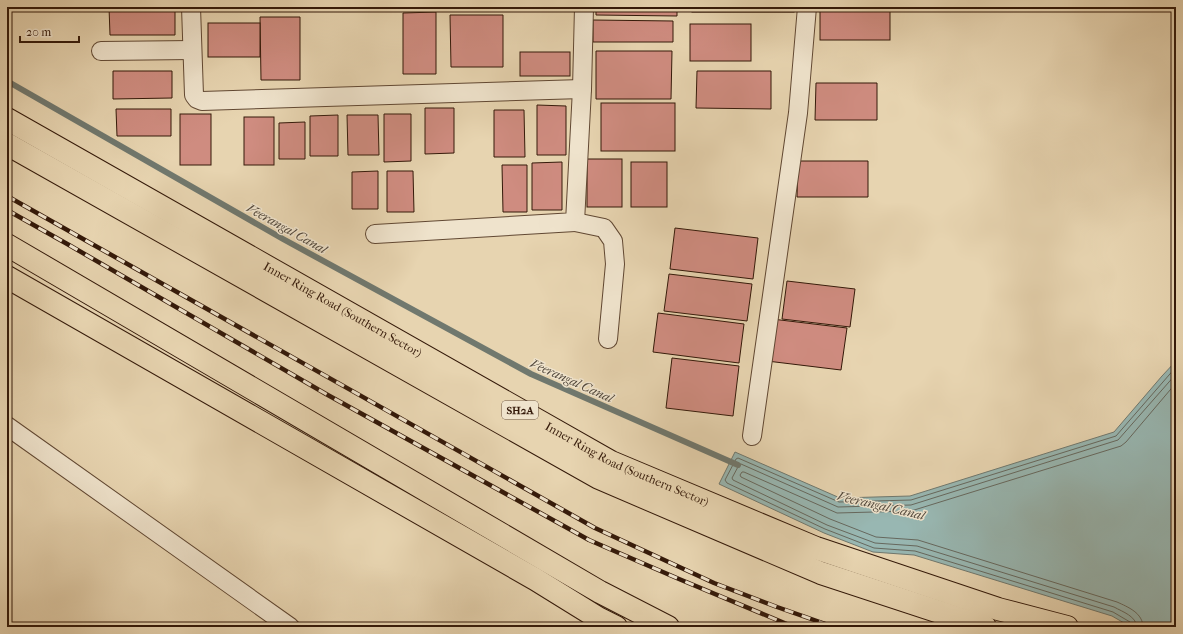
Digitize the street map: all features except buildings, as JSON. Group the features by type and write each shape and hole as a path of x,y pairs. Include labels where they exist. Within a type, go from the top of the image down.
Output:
{"main road":[{"name":"Inner Ring Road (Southern Sector)","path":"7,119 612,462 816,548 998,609 1067,627"},
{"name":"Inner Ring Road (Southern Sector)","path":"7,144 599,478 821,573 985,627"},
{"path":"7,245 608,596 668,627"},
{"path":"7,277 535,578 603,624"},
{"path":"843,580 850,559"}],"street":[{"path":"191,7 194,95 197,99 202,101 582,89"},
{"path":"575,222 582,89 584,7"},
{"path":"752,436 798,112 807,7"},
{"path":"101,51 192,50"},
{"path":"375,234 575,222 604,228 613,240 615,264 608,339"},
{"path":"7,426 290,627"},
{"path":"603,624 608,596"}],"water":[{"path":"1176,361 1176,627 1131,627 1112,616 914,555 873,552 824,533 719,484 735,452 840,498 910,496 1114,432"}],"waterway":[{"name":"Veerangal Canal","path":"7,81 283,239 531,374 738,465"}],"railway":[{"path":"7,196 595,528 714,583 834,627"},
{"path":"7,210 326,394 589,540 794,627"}]}
